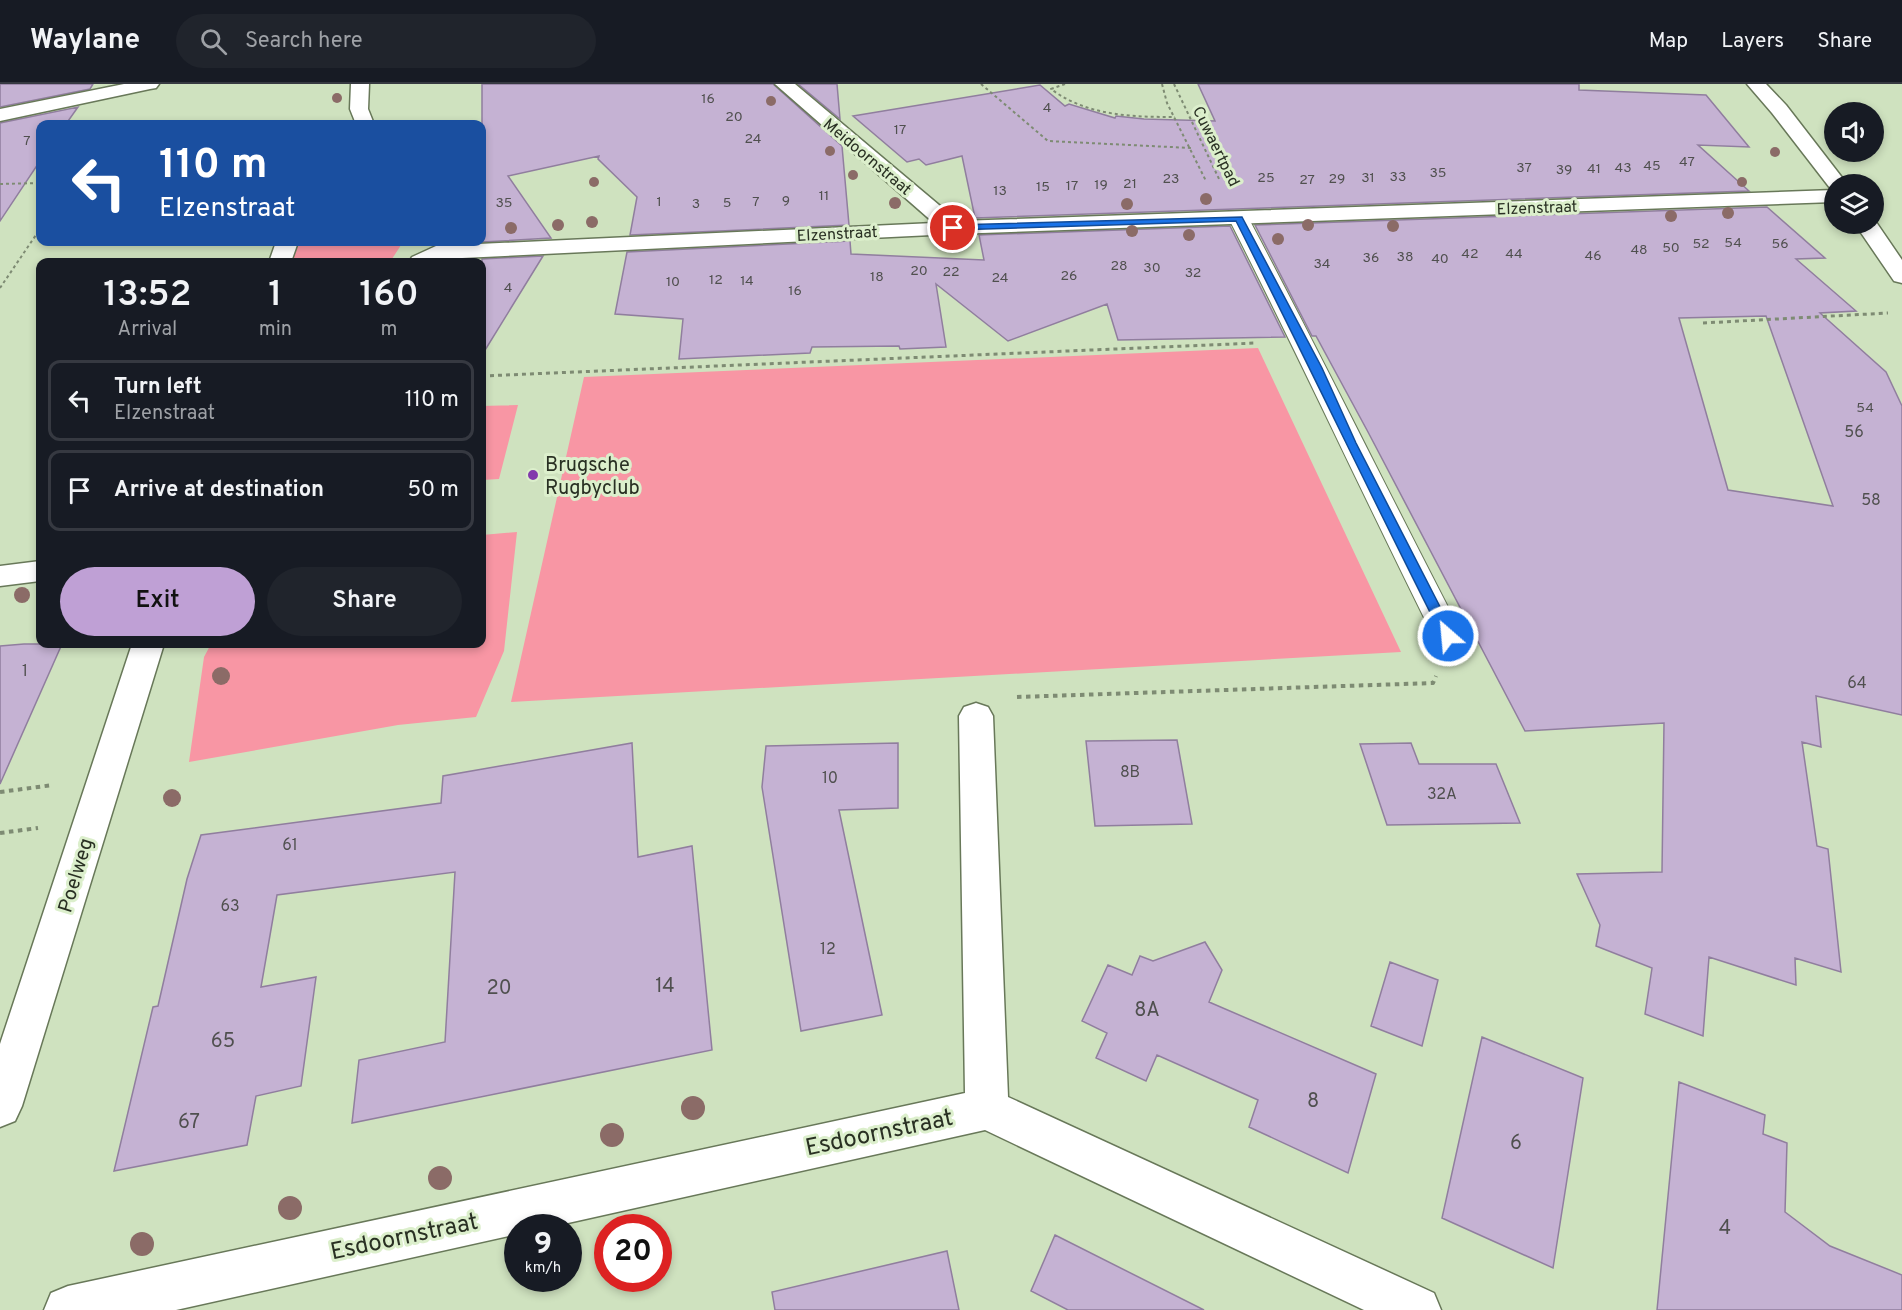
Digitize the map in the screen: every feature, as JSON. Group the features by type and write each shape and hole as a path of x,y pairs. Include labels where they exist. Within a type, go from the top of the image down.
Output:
{"street":[{"path":"0,115 150,84"},
{"path":"360,84 359,109 363,120"},
{"name":"Meidoornstraat","path":"783,84 953,228"},
{"path":"1756,84 1779,109 1829,174"},
{"name":"Elzenstraat","path":"429,252 953,228 1824,196"},
{"path":"1873,234 1902,276"},
{"path":"0,576 36,572"},
{"name":"Poelweg","path":"0,1107 48,964 104,778 147,648"},
{"path":"976,716 987,1109 1417,1310"},
{"name":"Esdoornstraat","path":"68,1310 987,1109"}],"lane":[{"path":"1239,219 1448,636"}],"path":[{"path":"981,84 1048,141 1191,148"},
{"path":"1065,84 1052,89 1073,102 1095,109 1146,117 1175,117"},
{"name":"Cuwaertpad","path":"1162,84 1167,103 1209,186"},
{"name":"Cuwaertpad","path":"1174,84 1239,219"},
{"path":"0,184 36,183"},
{"path":"0,288 36,235"},
{"path":"1703,323 1895,312"},
{"path":"486,376 1302,341"},
{"path":"976,716 979,699 1433,683 1448,636"}],"shaded area":[{"path":"297,246 400,246 393,258 293,258"},
{"path":"1258,348 1401,652 511,702 584,377"},
{"path":"518,405 499,479 486,480 486,406"},
{"path":"517,532 504,651 476,717 398,725 189,762 204,657 209,648 486,648 486,535"}],"building":[{"path":"0,84 93,84 90,89 0,107"},
{"path":"482,84 773,84 842,146 849,225 630,235 637,197 598,159 599,156 508,176 551,238 486,242 486,120 482,120"},
{"path":"798,84 837,84 840,119"},
{"path":"1198,84 1579,84 1579,90 1706,95 1749,147 1698,145 1749,191 975,218 962,156 926,165 919,159 907,162 853,116 1040,85 1065,106 1069,104 1115,118 1116,116 1215,121"},
{"path":"78,107 69,120 36,120 36,167 0,221 0,123"},
{"path":"1767,207 1825,258 1796,259 1856,311 1820,313 1886,372 1902,406 1902,715 1816,696 1821,747 1802,742 1817,846 1828,849 1841,972 1795,958 1796,985 1709,957 1703,1036 1645,1014 1652,968 1596,946 1600,925 1577,874 1662,872 1664,723 1525,731 1368,432 1316,336 1312,336 1255,225","holes":["1766,316 1833,506 1728,490 1679,318"]},
{"path":"1230,226 1285,337 1118,340 1107,304 1008,341 936,284 946,347 900,349 899,346 812,347 810,353 679,359 683,319 615,314 627,252 850,241 851,254 984,260 979,235"},
{"path":"543,256 486,349 486,259"},
{"path":"36,644 36,648 60,648 0,784 0,646"},
{"path":"1177,740 1192,824 1095,826 1086,741"},
{"path":"632,743 638,857 692,846 712,1050 352,1123 359,1060 445,1042 455,872 277,895 261,987 316,977 301,1086 256,1096 247,1145 114,1171 153,1007 158,1006 187,879 201,835 441,803 443,776"},
{"path":"898,743 898,808 839,810 882,1015 801,1031 762,787 766,746"},
{"path":"1411,743 1419,764 1496,764 1520,823 1387,825 1360,744"},
{"path":"1205,942 1222,970 1209,1002 1376,1074 1348,1173 1249,1127 1258,1100 1157,1055 1146,1081 1096,1058 1107,1033 1082,1021 1108,965 1132,975 1140,956 1153,961"},
{"path":"1390,962 1438,980 1422,1046 1371,1026"},
{"path":"1482,1037 1583,1078 1553,1268 1442,1218"},
{"path":"1679,1082 1765,1115 1763,1134 1787,1143 1785,1212 1830,1246 1902,1275 1902,1310 1657,1310"},
{"path":"1055,1235 1204,1310 1068,1310 1031,1291"},
{"path":"947,1251 959,1310 775,1310 772,1292"}],"place":[{"name":"Brugsche Rugbyclub","path":"533,475"}],"route":[{"path":"953,228 1239,219 1316,368 1350,443 1448,636"}]}
